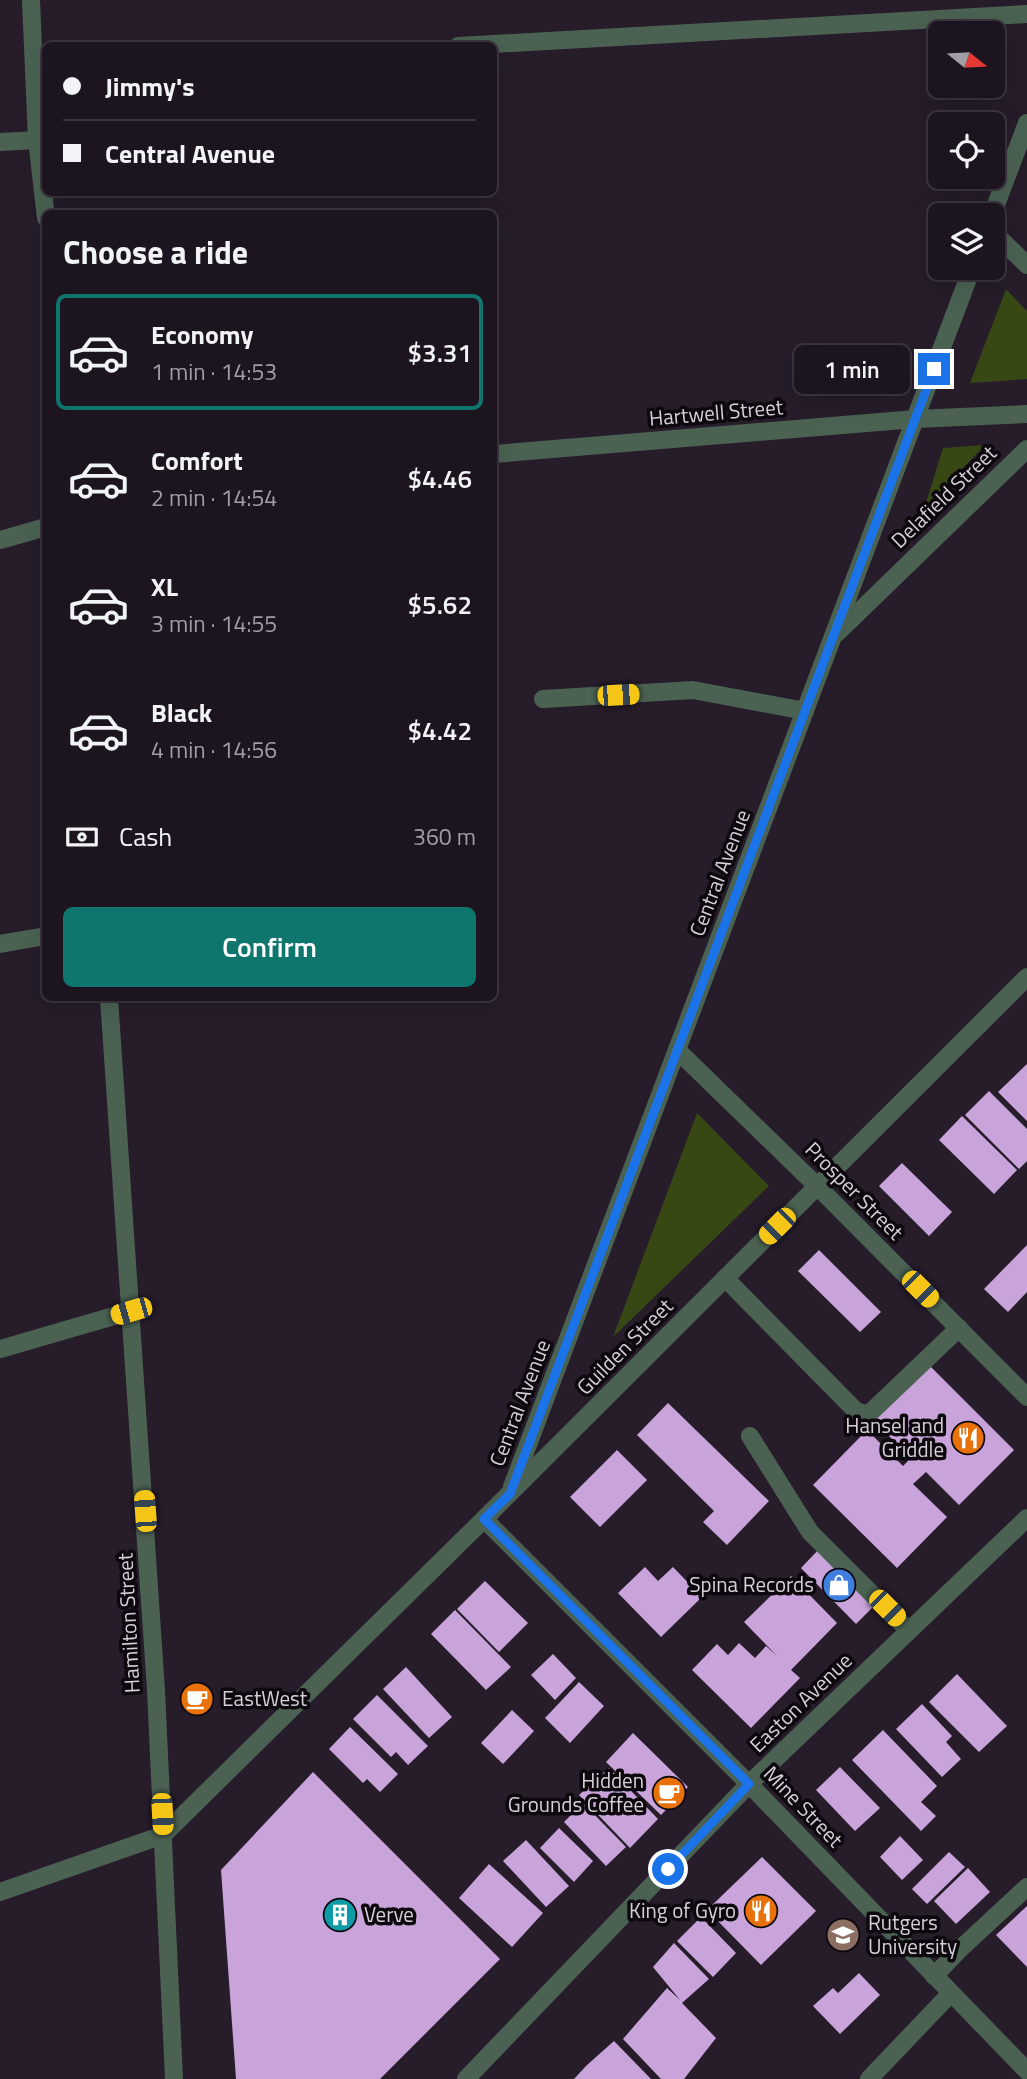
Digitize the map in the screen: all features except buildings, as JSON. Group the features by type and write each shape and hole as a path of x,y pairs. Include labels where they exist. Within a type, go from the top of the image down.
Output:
{"street":[{"path":"31,0 41,69 37,140 42,183"},
{"path":"497,44 1027,14"},
{"path":"997,203 1027,123"},
{"path":"0,142 37,140"},
{"path":"1005,244 1027,265"},
{"name":"Central Avenue","path":"510,1494 967,280"},
{"name":"Hartwell Street","path":"497,454 915,419 1027,414"},
{"name":"Delafield Street","path":"833,637 1027,449"},
{"path":"0,540 42,528"},
{"path":"543,699 693,690 805,711"},
{"path":"0,944 42,937"},
{"name":"Guilden Street","path":"163,1835 510,1494 1027,978"},
{"name":"Hamilton Street","path":"109,1001 154,1649 174,2079"},
{"name":"Prosper Street","path":"677,1050 1027,1396"},
{"path":"725,1278 861,1414 871,1412 959,1328"},
{"path":"0,1349 131,1311"},
{"path":"750,1436 810,1532 909,1631"},
{"name":"Easton Avenue","path":"466,2079 749,1784 1027,1518"},
{"name":"Mine Street","path":"484,1519 749,1784 1027,2071"},
{"path":"0,1892 163,1835"},
{"path":"934,1976 1027,1887"},
{"path":"869,2079 951,1993"}],"green space":[{"path":"1006,289 1027,311 1027,379 970,383"},
{"path":"985,445 924,509 943,448"},
{"path":"697,1113 769,1186 613,1337"}],"place":[{"name":"Hansel and Griddle","path":"968,1438"},
{"name":"Spina Records","path":"839,1585"},
{"name":"EastWest","path":"197,1699"},
{"name":"Hidden Grounds Coffee","path":"669,1793"},
{"name":"King of Gyro","path":"761,1911"},
{"name":"Verve","path":"340,1915"},
{"name":"Rutgers University","path":"843,1935"}],"route":[{"path":"668,1869 749,1784 484,1519 510,1494 934,369"}]}
